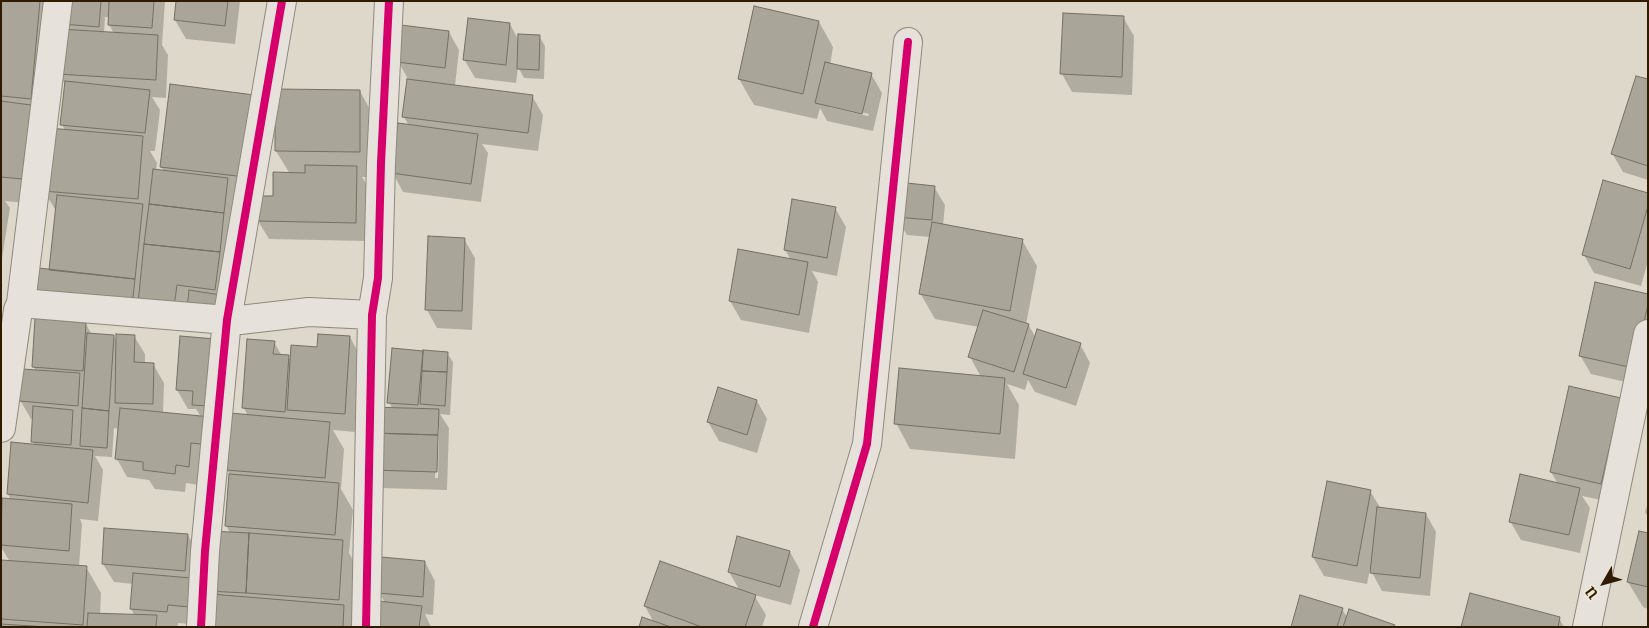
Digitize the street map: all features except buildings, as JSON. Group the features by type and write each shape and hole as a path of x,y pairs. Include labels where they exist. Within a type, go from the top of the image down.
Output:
{"street":[{"path":"1,428 13,307 58,1"},
{"path":"201,627 205,551 228,320 282,1"},
{"path":"366,627 372,315 378,278 389,1"},
{"path":"813,627 867,444 908,42"},
{"path":"13,307 228,320 309,312 372,315"},
{"path":"1587,627 1648,334"}],"cycle path":[{"path":"201,627 205,551 227,320 282,1"},
{"path":"366,627 372,315 378,278 381,163 389,1"},
{"path":"813,627 867,444 908,42"}]}
